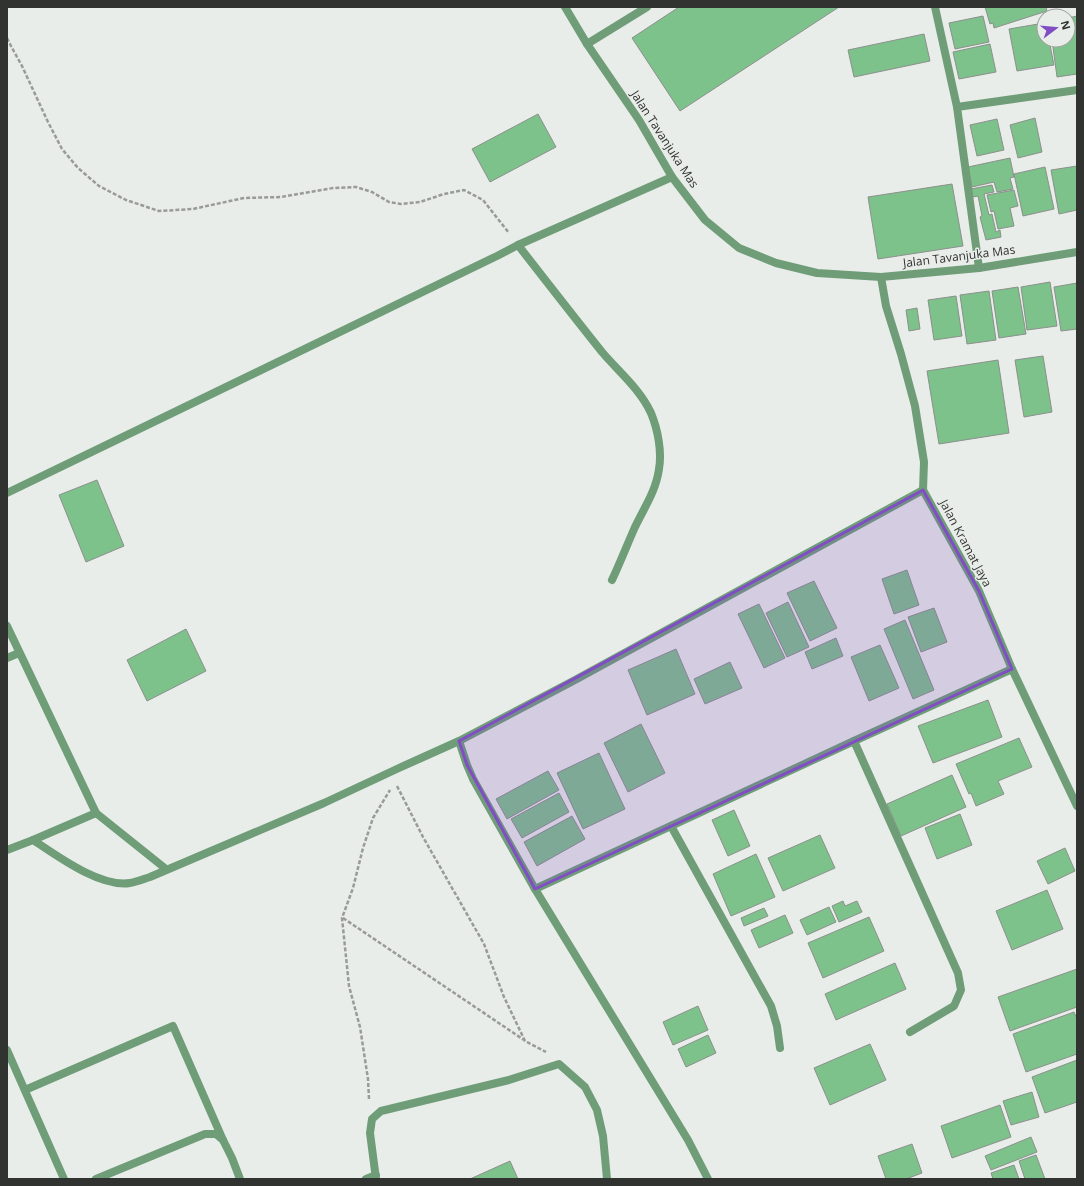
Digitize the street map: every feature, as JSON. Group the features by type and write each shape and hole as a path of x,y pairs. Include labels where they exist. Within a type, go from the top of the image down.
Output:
{"street":[{"name":"Jalan Tavanjuka Mas","path":"564,7 587,44 639,120 672,177 705,220 739,248 776,263 817,273 881,277 979,268 1077,252"},
{"path":"587,44 647,7"},
{"path":"935,7 957,107 979,268"},
{"path":"957,107 1077,90"},
{"path":"7,493 518,245 672,177"},
{"path":"518,245 604,353 638,392 651,414 657,434 661,451 655,488 635,527 612,580"},
{"path":"33,840 81,871 110,882 129,883 150,876 324,803 459,741 575,680 923,490 924,462 915,406 886,306 881,277"},
{"name":"Jalan Kramat Jaya","path":"923,490 979,591 1012,669 1077,806"},
{"path":"7,626 96,813 166,869"},
{"path":"7,658 19,653"},
{"path":"535,889 1012,669"},
{"path":"459,741 473,779 535,889 688,1140 708,1179"},
{"path":"854,741 958,973 961,990 954,1006 910,1032"},
{"path":"7,850 96,813"},
{"path":"671,826 771,1006 777,1026 780,1048"},
{"path":"25,1090 173,1026 240,1179"},
{"path":"7,1050 64,1179"},
{"path":"366,1179 376,1177 370,1133 372,1119 381,1111 509,1080 559,1064 585,1087 598,1110 603,1136 607,1179"},
{"path":"96,1179 205,1134 216,1134 224,1140"}],"path":[{"path":"7,38 62,149 78,168 99,186 126,200 159,211 187,210 244,198 281,196 333,188 356,187 372,192 389,202 401,204 420,202 444,194 464,190 483,200 518,245"},
{"path":"372,1119 368,1079 360,1027 349,986 342,918 353,888 363,848 373,818 395,782 399,768"},
{"path":"395,782 423,837 484,944 504,997 525,1040"},
{"path":"342,918 525,1040 546,1052 559,1064"}],"highlighted area":[{"path":"923,490 979,591 1012,669 535,889 467,765 459,741"}],"building":[{"path":"679,7 839,7 680,111 632,38"},
{"path":"985,7 1046,7 1036,8 1036,15 994,28 993,23 990,24"},
{"path":"983,16 989,42 955,49 949,23"},
{"path":"1076,16 1077,74 1057,77 1053,48 1076,48"},
{"path":"1036,24 1036,48 1051,48 1054,65 1017,71 1009,29"},
{"path":"924,34 930,61 854,77 848,50"},
{"path":"990,44 996,72 959,79 953,52"},
{"path":"538,114 556,147 490,182 472,149"},
{"path":"1035,118 1042,152 1018,158 1010,125"},
{"path":"997,119 1004,150 977,156 970,125"},
{"path":"1010,158 1014,177 1010,178 1013,189 997,192 994,182 972,187 968,167"},
{"path":"1077,166 1077,210 1059,214 1051,170"},
{"path":"1045,167 1054,209 1023,216 1014,174"},
{"path":"952,184 963,246 878,259 868,197"},
{"path":"992,185 994,192 984,194 989,215 992,214 996,232 1000,230 1001,237 986,240 980,217 982,216 978,196 973,197 971,189"},
{"path":"1014,190 1018,206 1010,208 1014,226 998,229 994,211 991,212 987,195"},
{"path":"1050,282 1057,326 1027,330 1021,287"},
{"path":"1077,283 1077,329 1061,331 1054,287"},
{"path":"1018,287 1026,334 999,338 992,291"},
{"path":"989,291 996,340 967,344 960,295"},
{"path":"956,296 962,336 934,340 928,300"},
{"path":"917,308 920,329 909,331 906,310"},
{"path":"1043,356 1052,412 1024,417 1015,360"},
{"path":"998,360 1009,433 939,444 927,371"},
{"path":"97,480 124,546 86,562 59,495"},
{"path":"907,570 919,605 894,614 882,579"},
{"path":"814,581 837,628 810,641 787,593"},
{"path":"788,602 809,647 787,657 766,613"},
{"path":"759,604 785,658 764,668 738,614"},
{"path":"934,608 947,642 921,652 908,617"},
{"path":"905,620 934,690 913,699 884,629"},
{"path":"186,629 206,671 147,701 127,660"},
{"path":"836,638 843,656 812,669 805,652"},
{"path":"880,645 899,688 869,701 851,657"},
{"path":"676,649 695,694 647,715 628,670"},
{"path":"730,662 742,688 705,704 694,679"},
{"path":"988,700 1002,737 933,763 918,726"},
{"path":"641,724 665,773 628,792 604,743"},
{"path":"1019,738 1032,767 998,781 1004,794 976,806 956,764"},
{"path":"599,753 625,809 583,829 557,773"},
{"path":"548,771 559,790 507,819 496,799"},
{"path":"952,775 966,807 901,836 887,804"},
{"path":"559,793 569,812 522,838 511,819"},
{"path":"734,810 750,846 728,856 712,820"},
{"path":"960,814 972,845 937,859 925,828"},
{"path":"572,816 585,839 537,866 524,842"},
{"path":"820,835 835,868 783,891 768,858"},
{"path":"1065,848 1075,871 1048,884 1037,861"},
{"path":"756,854 775,897 731,916 713,874"},
{"path":"1047,890 1063,929 1012,950 996,911"},
{"path":"843,901 845,906 857,901 862,912 839,922 832,906"},
{"path":"829,907 836,922 807,935 800,920"},
{"path":"764,908 768,916 744,926 741,918"},
{"path":"785,915 793,933 759,948 751,930"},
{"path":"869,917 884,951 823,978 808,943"},
{"path":"895,963 906,989 836,1020 825,994"},
{"path":"1077,969 1077,1007 1010,1031 998,997"},
{"path":"698,1006 708,1030 673,1045 663,1022"},
{"path":"1074,1012 1077,1019 1077,1054 1026,1072 1013,1034"},
{"path":"708,1035 716,1053 686,1067 678,1049"},
{"path":"870,1044 886,1080 830,1105 814,1068"},
{"path":"1077,1060 1077,1102 1045,1113 1032,1077"},
{"path":"1032,1092 1039,1117 1011,1125 1003,1101"},
{"path":"1000,1105 1011,1137 952,1158 941,1126"},
{"path":"1031,1137 1037,1152 991,1170 985,1156"},
{"path":"912,1144 922,1173 906,1179 886,1179 878,1156"},
{"path":"1036,1155 1045,1179 1025,1179 1019,1161"},
{"path":"510,1161 518,1179 470,1179"},
{"path":"1014,1165 1019,1179 993,1179 991,1173"}]}
